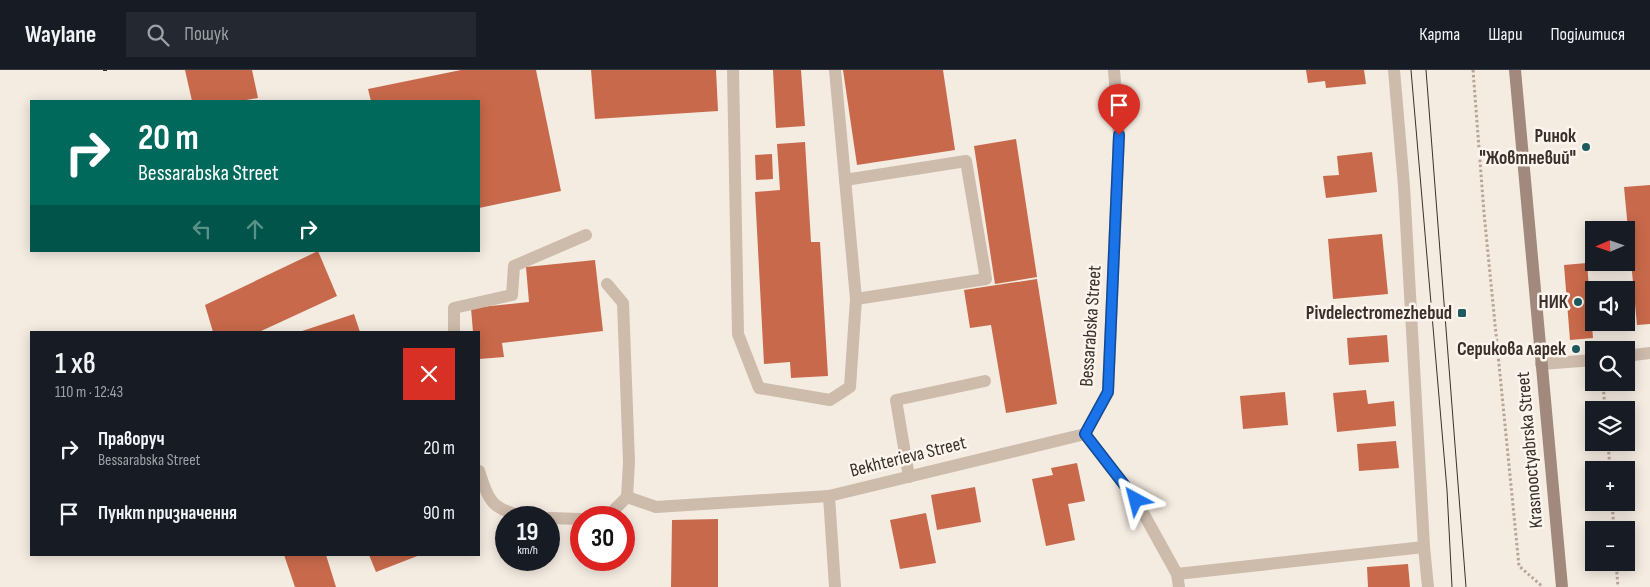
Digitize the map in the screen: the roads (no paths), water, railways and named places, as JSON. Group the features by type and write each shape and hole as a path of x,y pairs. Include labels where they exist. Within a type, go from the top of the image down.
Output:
{"main road":[{"name":"Krasnooctyabrska Street","path":"1515,70 1562,587"}],"street":[{"path":"733,70 738,334 759,388 830,400 850,387 856,299 835,70"},
{"name":"Bessarabska Street","path":"1085,434 1108,392 1119,135 1114,70"},
{"path":"1394,70 1404,196 1424,547 1428,587"},
{"path":"845,180 966,161 986,279 856,299"},
{"path":"454,331 454,308 512,295 514,266 586,234"},
{"path":"607,284 623,303 629,462 627,497 618,506"},
{"path":"1635,355 1650,353"},
{"path":"1541,364 1585,361"},
{"path":"908,477 896,400 985,381"},
{"path":"1085,434 1136,500 1178,580 1424,547"},
{"name":"Bekhterieva Street","path":"835,587 829,496 1085,434"},
{"path":"480,474 486,490 496,506"},
{"path":"627,497 656,507 829,496"}],"tram line":[{"path":"1411,70 1447,490 1452,587"},
{"path":"1426,70 1466,587"}],"place":[{"name":"Ринок \"Жовтневий\"","path":"1586,147"},
{"name":"НИК","path":"1578,302"},
{"name":"Pivdelectromezhebud","path":"1462,313"},
{"name":"Серикова ларек","path":"1576,349"}]}
